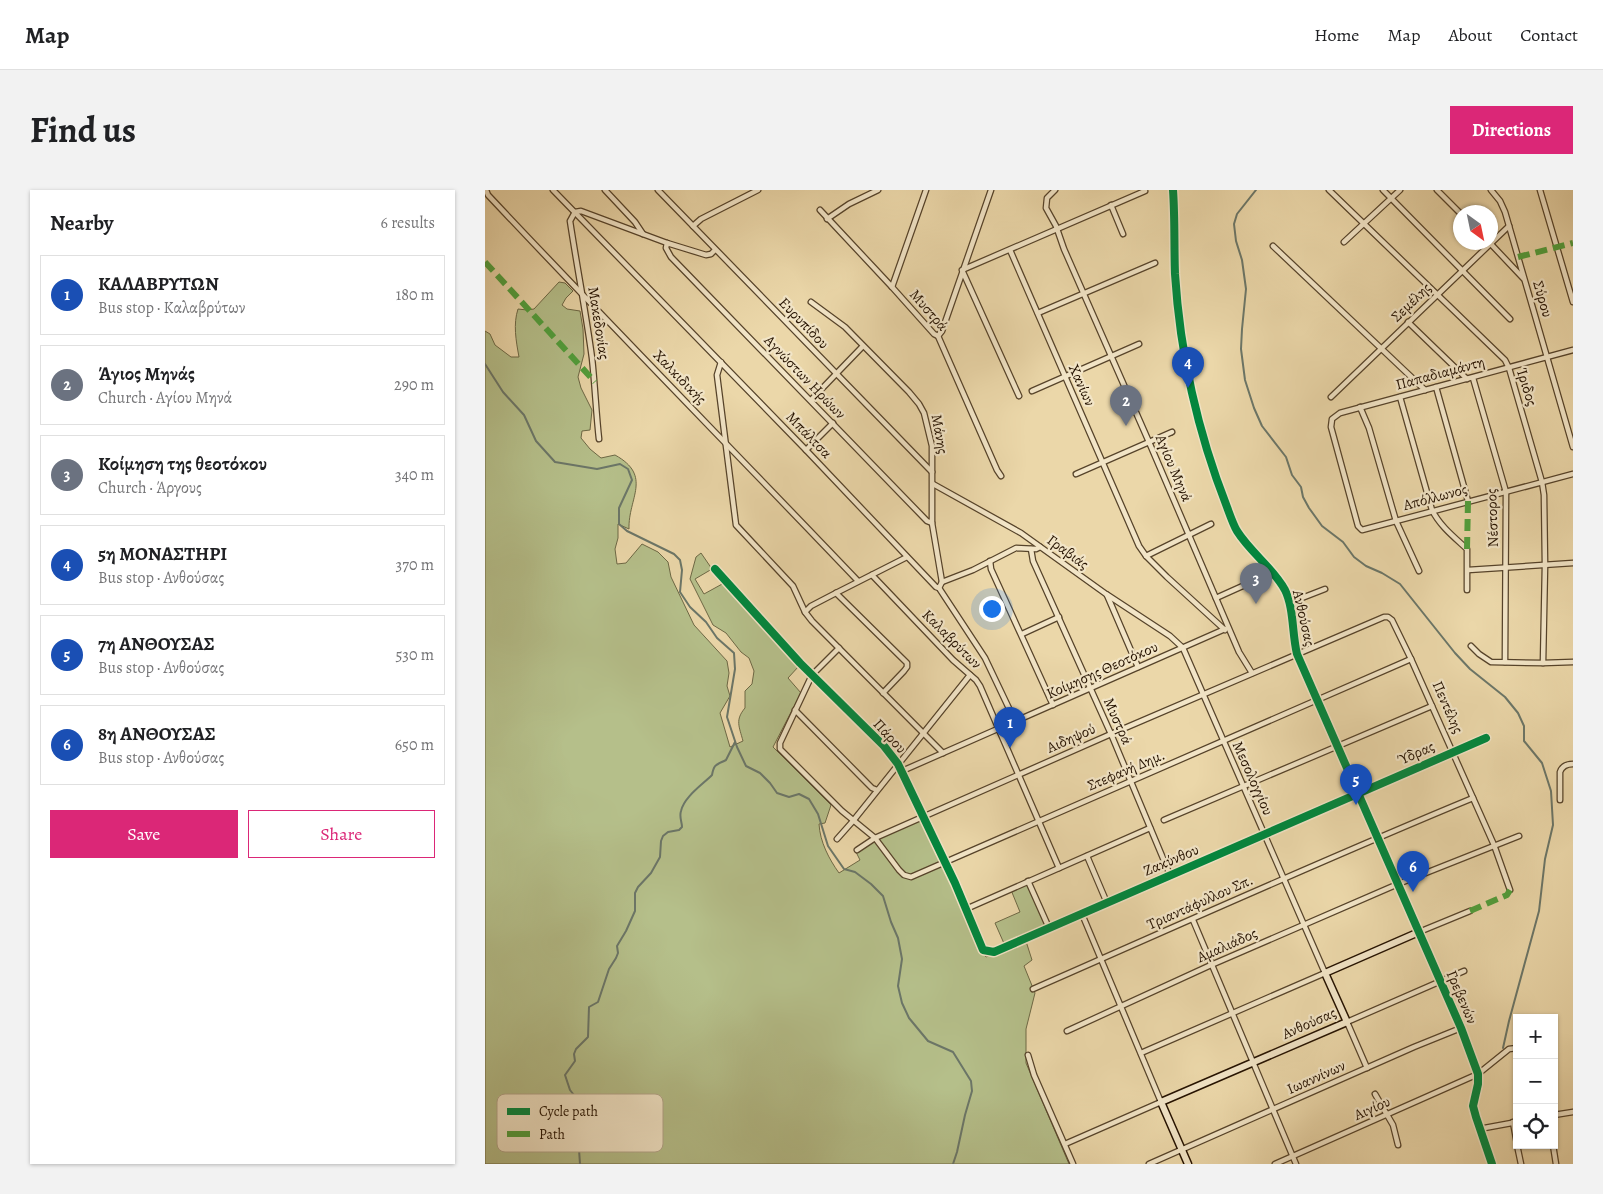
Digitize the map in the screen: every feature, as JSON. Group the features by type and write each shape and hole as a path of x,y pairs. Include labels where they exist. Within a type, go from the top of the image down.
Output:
{"street":[{"name":"Χαλκιδικής","path":"486,190 488,195 581,295 858,581"},
{"name":"Μπάλτσα","path":"553,190 939,588 985,658 1015,721"},
{"path":"605,190 637,224 644,235"},
{"path":"693,226 701,219 758,190"},
{"path":"827,219 849,204 878,190"},
{"path":"893,287 926,190"},
{"path":"938,336 991,190"},
{"name":"Αγίου Μηνά","path":"1055,190 1048,196 1046,202 1058,230 1061,243 1189,535 1227,629 1252,673"},
{"name":"Ανθούσας","path":"1173,190 1175,275 1191,386 1203,433 1225,503 1237,530 1285,590 1289,603 1297,654 1419,932"},
{"name":"Ίριδος","path":"1329,190 1505,360 1509,368 1542,482 1544,495 1543,663"},
{"path":"1383,190 1510,319"},
{"path":"1344,242 1400,190"},
{"path":"1437,190 1453,206"},
{"name":"Σύρου","path":"1491,190 1500,201 1509,226 1573,448"},
{"path":"1540,190 1573,302"},
{"name":"Ευρυπίδου","path":"661,191 715,250 932,472"},
{"path":"962,270 1145,191"},
{"path":"1111,206 1123,234"},
{"name":"Μυστρά","path":"820,210 893,287 934,334 938,336 1001,476"},
{"path":"575,212 581,211 644,235 705,255 711,254 715,250"},
{"name":"Μακεδονίας","path":"575,212 570,221 595,382 595,410 599,439"},
{"name":"Σεμέλης","path":"1498,236 1509,226"},
{"name":"Αγνώστων Ηρώων","path":"667,243 665,248 671,257 927,521 932,523"},
{"path":"1273,246 1425,390"},
{"name":"Χανίων","path":"1010,250 1139,546 1146,556 1167,577 1227,629"},
{"name":"Σεμέλης","path":"1331,397 1483,250"},
{"path":"1497,250 1525,279"},
{"path":"1038,313 1155,262"},
{"path":"962,270 1019,396"},
{"name":"Μάνης","path":"811,302 837,320 909,392 924,413 932,446 932,523 942,582"},
{"path":"1408,322 1467,379"},
{"path":"1032,391 1139,344"},
{"path":"811,400 863,346"},
{"name":"Παπαδιαμάντη","path":"1362,530 1359,526 1331,427 1332,419 1340,412 1573,350"},
{"path":"721,362 717,375 736,526 793,586 805,612 812,621 943,753"},
{"name":"Νέστορος","path":"1473,378 1506,492 1505,662"},
{"path":"1436,387 1468,501"},
{"path":"1400,397 1432,510 1449,534 1467,549 1467,590"},
{"path":"1360,408 1369,428 1396,521 1419,571"},
{"path":"806,450 833,423"},
{"path":"1076,474 1173,432"},
{"name":"Απόλλωνος","path":"1362,530 1573,474"},
{"name":"Γραβιάς","path":"933,484 1021,534 1170,636 1183,648"},
{"path":"1146,556 1211,524"},
{"path":"939,588 942,582 973,570 1016,548 1031,549 1040,547"},
{"name":"Μυστρά","path":"1031,549 1033,561 1111,734 1170,875"},
{"path":"805,612 811,606 907,557"},
{"path":"990,561 991,569 1053,705"},
{"path":"1468,570 1573,563"},
{"name":"Πάρου","path":"715,569 812,676 883,746 898,764 945,862 983,950 994,952"},
{"name":"Καλαβρύτων","path":"872,575 979,686 1059,868"},
{"path":"1216,598 1256,580"},
{"path":"1289,603 1325,589"},
{"path":"836,593 907,663 904,671 883,692"},
{"path":"1106,594 1138,668"},
{"path":"1021,634 1059,617"},
{"name":"Αιδηψού","path":"857,850 875,838 923,816 1203,694 1384,617 1389,617 1392,620"},
{"name":"Πεντέλης","path":"1392,620 1494,845 1510,890"},
{"name":"Κοίμησης Θεοτόκου","path":"902,770 1227,629"},
{"path":"1471,646 1491,662 1573,662"},
{"path":"839,648 812,676 780,743 780,749 853,821 875,838"},
{"name":"Μεσολογγίου","path":"1183,648 1325,973"},
{"name":"Στεφανή Δημ.","path":"875,838 899,870 911,877 1411,659"},
{"path":"837,839 970,675"},
{"path":"1164,820 1432,706"},
{"path":"795,710 867,784 877,790"},
{"name":"Ύδρας","path":"1358,794 1486,738"},
{"path":"1560,800 1561,768 1565,765 1573,764"},
{"name":"Ζακύνθου","path":"994,952 1358,794"},
{"name":"Τριαντάφυλλου Σπ.","path":"1033,989 1193,920 1283,878 1473,798"},
{"path":"966,909 1151,828"},
{"name":"Αμαλιάδος","path":"1067,1031 1211,965 1398,884 1519,836"},
{"path":"1087,856 1107,903"},
{"path":"1028,881 1049,928"},
{"path":"1141,1053 1470,911"},
{"path":"1082,914 1188,1164"},
{"path":"1193,920 1296,1164"},
{"name":"Γρεβενών","path":"1419,932 1461,1028 1478,1074"},
{"path":"1367,1068 1347,1022 1464,970"},
{"name":"Ανθούσας","path":"1161,1102 1347,1022 1325,973"},
{"name":"Ιωαννίνων","path":"1149,1164 1461,1028"},
{"name":"Αιγίου","path":"1275,1164 1478,1074 1509,1049 1513,1048"},
{"path":"1028,1055 1034,1075 1073,1164"},
{"path":"1478,1074 1473,1106 1492,1164"},
{"path":"1375,1094 1397,1136 1398,1145"},
{"path":"1065,1144 1161,1102"},
{"path":"1558,1114 1573,1112"},
{"path":"1479,1129 1513,1122"},
{"path":"1518,1149 1521,1164"},
{"path":"1554,1149 1556,1164"}],"green space":[{"path":"559,282 565,283 573,291 562,305 567,309 580,311 584,354 578,377 581,388 592,410 590,430 582,431 581,438 601,458 615,455 626,463 633,471 636,479 629,529 618,524 618,538 615,549 617,564 626,563 642,544 658,552 668,562 671,577 694,625 727,661 729,673 727,686 730,696 720,713 730,747 743,741 739,720 745,708 745,691 752,684 754,671 749,658 741,652 726,633 713,625 690,579 696,557 701,553 712,569 695,579 704,594 724,583 799,666 788,678 801,693 773,747 831,805 825,823 819,824 826,850 839,873 860,860 856,852 873,841 922,820 955,886 986,957 1006,948 995,923 1020,912 1011,890 1027,883 1046,925 1024,935 1032,960 1024,966 1035,993 1026,1029 1026,1063 1069,1164 485,1164 485,331 490,334 495,345 511,357 519,357 515,327 516,315 518,309 534,309"}],"waterway":[{"path":"1256,190 1237,214 1234,224 1246,289 1241,349 1245,380 1262,426 1286,457 1292,475 1301,487 1303,497 1322,526 1343,542 1354,557 1366,566 1400,584 1455,653 1470,669 1505,697 1518,713 1524,726 1524,741 1542,763 1551,791 1553,825 1545,859 1539,911 1503,1048"},
{"path":"485,364 503,392 524,415 536,441 555,462 597,469 620,464 628,469 632,480 619,508 619,524 627,531 674,554 680,560 682,570 680,592 690,607 706,622 717,638 734,653 735,669 727,717 737,747 746,766 760,773 777,793 789,797 799,794 809,799 818,814 828,846 844,869 855,872 883,896 898,938 902,959 898,986 902,1003 909,1018 928,1041 953,1052 971,1081 972,1091 953,1164"},
{"path":"573,1094 565,1075 575,1061 574,1054 576,1049 588,1037 589,1007 598,1002 609,969 618,953 617,946 635,911 635,893 651,873 660,857 663,836 682,827 680,813 686,801 712,775 716,765 726,760 735,742"},
{"path":"579,1152 580,1164"}],"marked path":[{"path":"1518,257 1573,243"},
{"path":"485,262 595,382"},
{"path":"1467,549 1468,501"},
{"path":"1470,911 1507,895 1510,890"}],"cycle path":[{"path":"1173,190 1177,304 1186,363 1207,450 1237,531 1285,590 1288,597 1297,654 1461,1028 1478,1074 1478,1084 1473,1106 1492,1164"},
{"path":"715,569 800,663 884,746 898,764 955,883 983,950 994,952 1486,738"}],"place":[{"name":"5η ΜΟΝΑΣΤΗΡΙ","path":"1188,388"},
{"name":"Άγιος Μηνάς","path":"1126,426"},
{"name":"Κοίμηση της θεοτόκου","path":"1256,604"},
{"name":"ΚΑΛΑΒΡΥΤΩΝ","path":"1010,748"},
{"name":"7η ΑΝΘΟΥΣΑΣ","path":"1356,805"},
{"name":"8η ΑΝΘΟΥΣΑΣ","path":"1413,892"}]}
